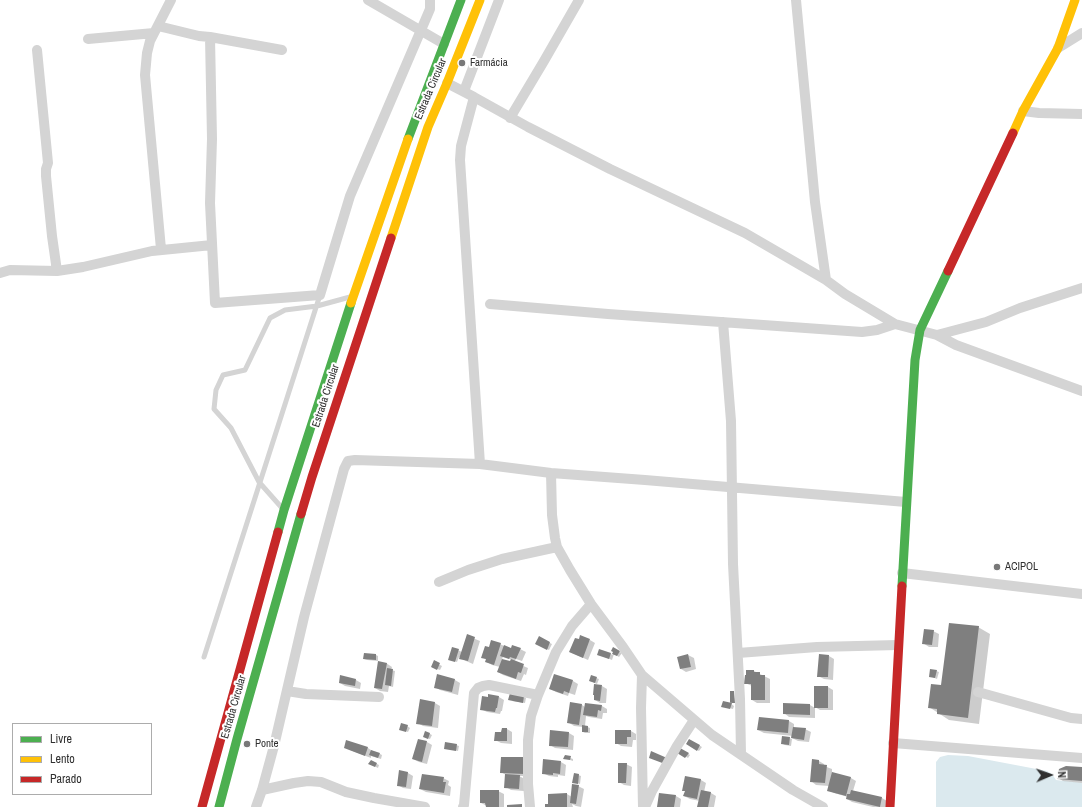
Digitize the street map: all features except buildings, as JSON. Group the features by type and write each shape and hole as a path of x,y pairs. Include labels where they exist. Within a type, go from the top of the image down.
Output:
{"main road":[{"name":"Estrada Circular","path":"202,807 284,510 353,296 413,124 461,0"},
{"name":"Estrada Circular","path":"219,807 237,739 317,463 369,302 428,127 448,83 480,0"},
{"path":"890,807 906,502 915,360 920,330 1023,110 1058,48 1075,0"}],"street":[{"path":"161,249 145,75 150,41 171,0"},
{"path":"368,0 444,44"},
{"path":"464,91 499,0"},
{"path":"510,118 579,0"},
{"path":"796,0 815,202 826,280"},
{"path":"210,37 212,139 210,203 215,303 320,295 350,196 421,30 431,3"},
{"path":"88,39 156,29 282,50"},
{"path":"1058,48 1082,33"},
{"path":"37,50 48,163 46,176 57,271"},
{"path":"448,83 474,96 510,118 610,169 745,233 826,280 845,294 895,324 937,335 956,345 1082,391"},
{"path":"474,96 461,146 460,160 480,464"},
{"path":"1023,110 1039,113 1082,114"},
{"path":"0,273 10,270 57,271 83,267 161,249 212,245"},
{"path":"937,335 986,322 1020,308 1082,288"},
{"path":"490,304 862,332 877,330 895,324"},
{"path":"723,322 731,421 733,564 738,653 741,754"},
{"path":"256,807 274,746 304,617 344,470 348,462 355,460 480,464 551,473 906,502"},
{"path":"551,473 552,515 555,538 558,547 591,604 642,674 712,735 793,790 823,807"},
{"path":"439,582 468,570 502,559 558,547"},
{"path":"902,573 1082,594"},
{"path":"530,807 528,784 528,740 531,716 556,652 572,626 591,604"},
{"path":"738,653 817,647 898,645"},
{"path":"642,674 641,708 644,807"},
{"path":"463,807 474,693 478,688 489,685 538,695"},
{"path":"287,691 306,694 379,697"},
{"path":"978,692 1071,718 1082,719"},
{"path":"644,807 677,746 694,720"},
{"path":"893,744 1082,758"},
{"path":"262,790 308,781 320,782 346,792 425,807"}],"lane":[{"path":"204,657 320,295"},
{"path":"284,510 259,482 231,428 214,410 216,390 224,375 245,370 270,318 285,310 317,306 353,296"}],"shaded area":[{"path":"948,755 968,756 1047,771 1052,774 1056,780 1082,783 1082,807 936,807 936,762 940,757"}],"traffic: fast":[{"path":"408,139 461,0"},
{"path":"902,586 915,360 920,330 948,271"},
{"path":"278,532 351,303"},
{"path":"219,807 301,514"}],"traffic: slow":[{"path":"391,238 428,127 480,0"},
{"path":"1013,133 1023,111 1058,48 1075,0"},
{"path":"351,303 408,139"}],"traffic: jam":[{"path":"948,271 1013,133"},
{"path":"301,514 391,238"},
{"path":"202,807 278,532"},
{"path":"890,807 902,586"}],"place":[{"name":"Farmácia","path":"462,63"},
{"name":"ACIPOL","path":"997,567"},
{"name":"Ponte","path":"247,744"}]}
